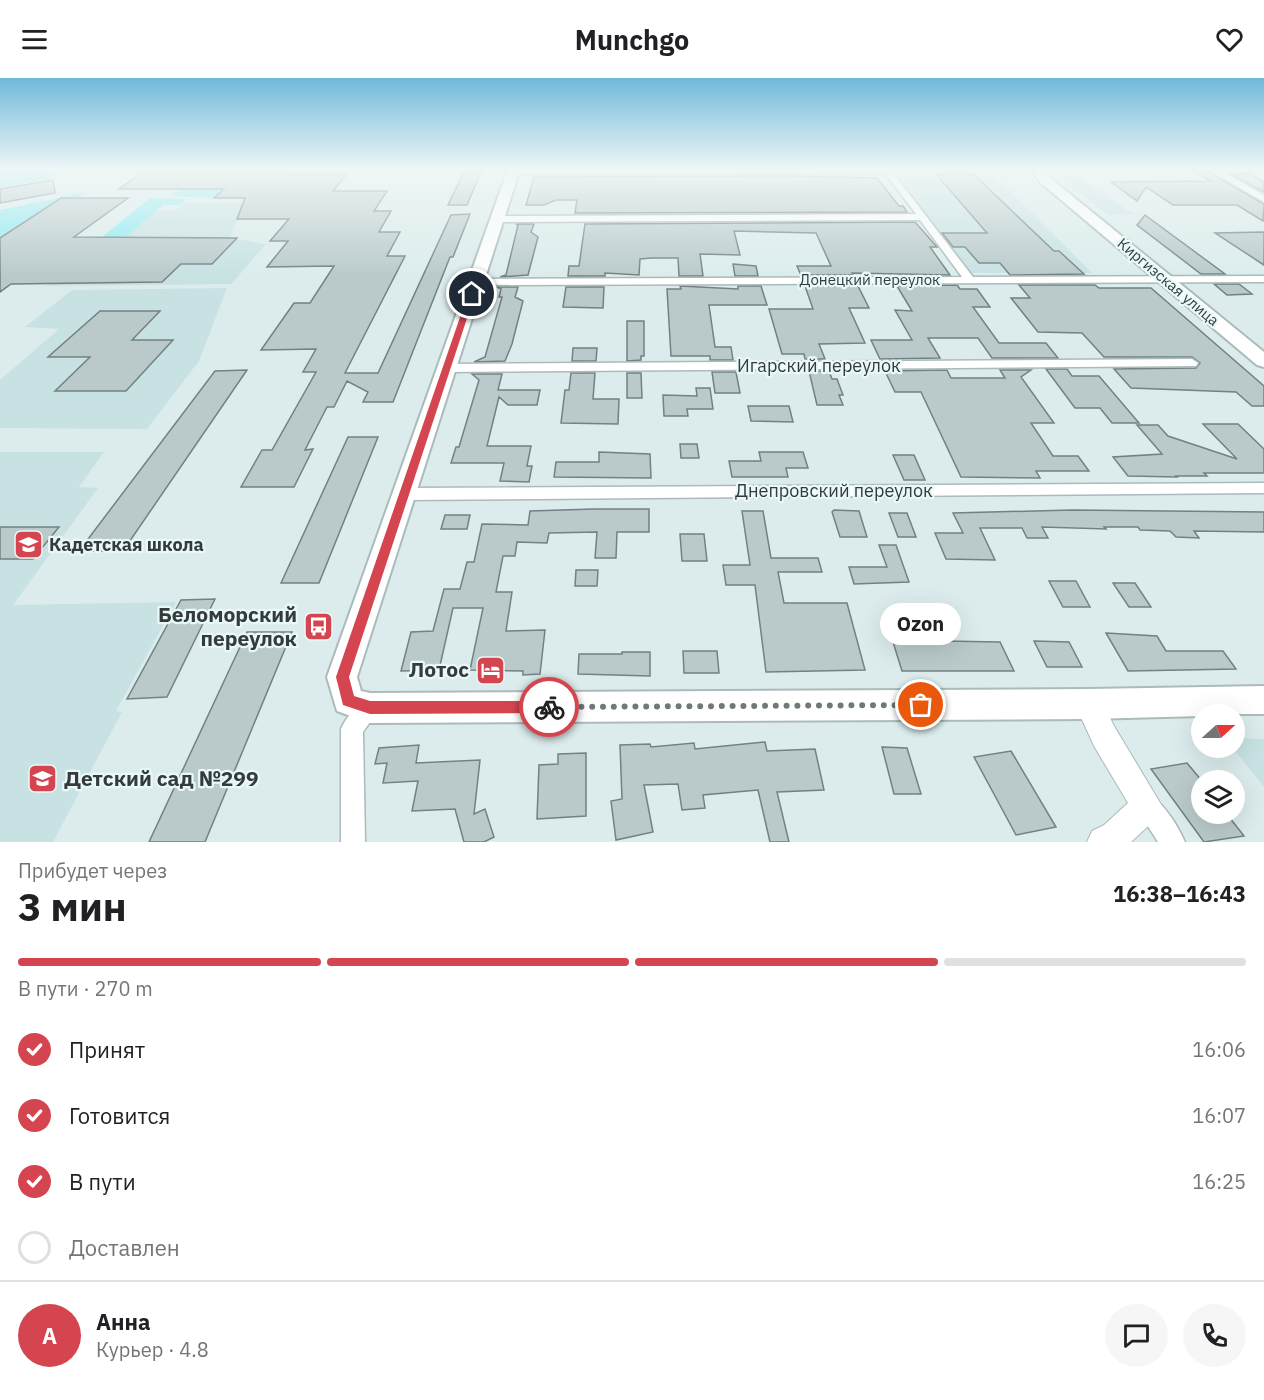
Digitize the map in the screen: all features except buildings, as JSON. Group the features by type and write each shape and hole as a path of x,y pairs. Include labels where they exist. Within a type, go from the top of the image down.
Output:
{"main road":[{"path":"502,205 342,677 348,700 370,708 1089,704 1264,700"},
{"name":"Киргизская улица","path":"1077,205 1264,361"}],"street":[{"path":"913,205 970,280"},
{"path":"497,219 922,217"},
{"name":"Донецкий переулок","path":"476,282 1264,279"},
{"name":"Игарский переулок","path":"447,368 1192,363"},
{"name":"Днепровский переулок","path":"404,494 1264,488"},
{"path":"1089,704 1104,736 1173,842"},
{"path":"353,842 352,729 370,708"},
{"path":"1102,842 1114,836 1148,806"}],"shaded area":[{"path":"26,205 68,205 0,249 0,210"},
{"path":"142,205 180,205 163,205 126,237 102,237"},
{"path":"183,205 243,205 230,238 266,244 231,284 46,286 110,237 126,237 156,211 176,210"},
{"path":"917,205 1024,205 1092,273 970,273"},
{"path":"1095,205 1119,205 1133,214 1108,215"},
{"path":"227,288 199,361 147,429 0,428 0,380 59,329 25,327 72,290"},
{"name":"Кадетская школа","path":"0,452 104,452 79,487 98,488 13,605 176,602 116,711 122,712 53,842 0,842"},
{"path":"1245,738 1264,739 1264,787 1241,758 1245,758"}],"way so far":[{"path":"549,707 921,705"}],"place":[{"name":"Кадетская школа","path":"28,545"},
{"name":"Беломорский переулок","path":"318,627"},
{"name":"Лотос","path":"490,670"},
{"name":"Ozon","path":"921,705"},
{"name":"Детский сад №299","path":"43,779"}],"route":[{"path":"472,294 342,677 348,700 370,708 549,707"}]}
